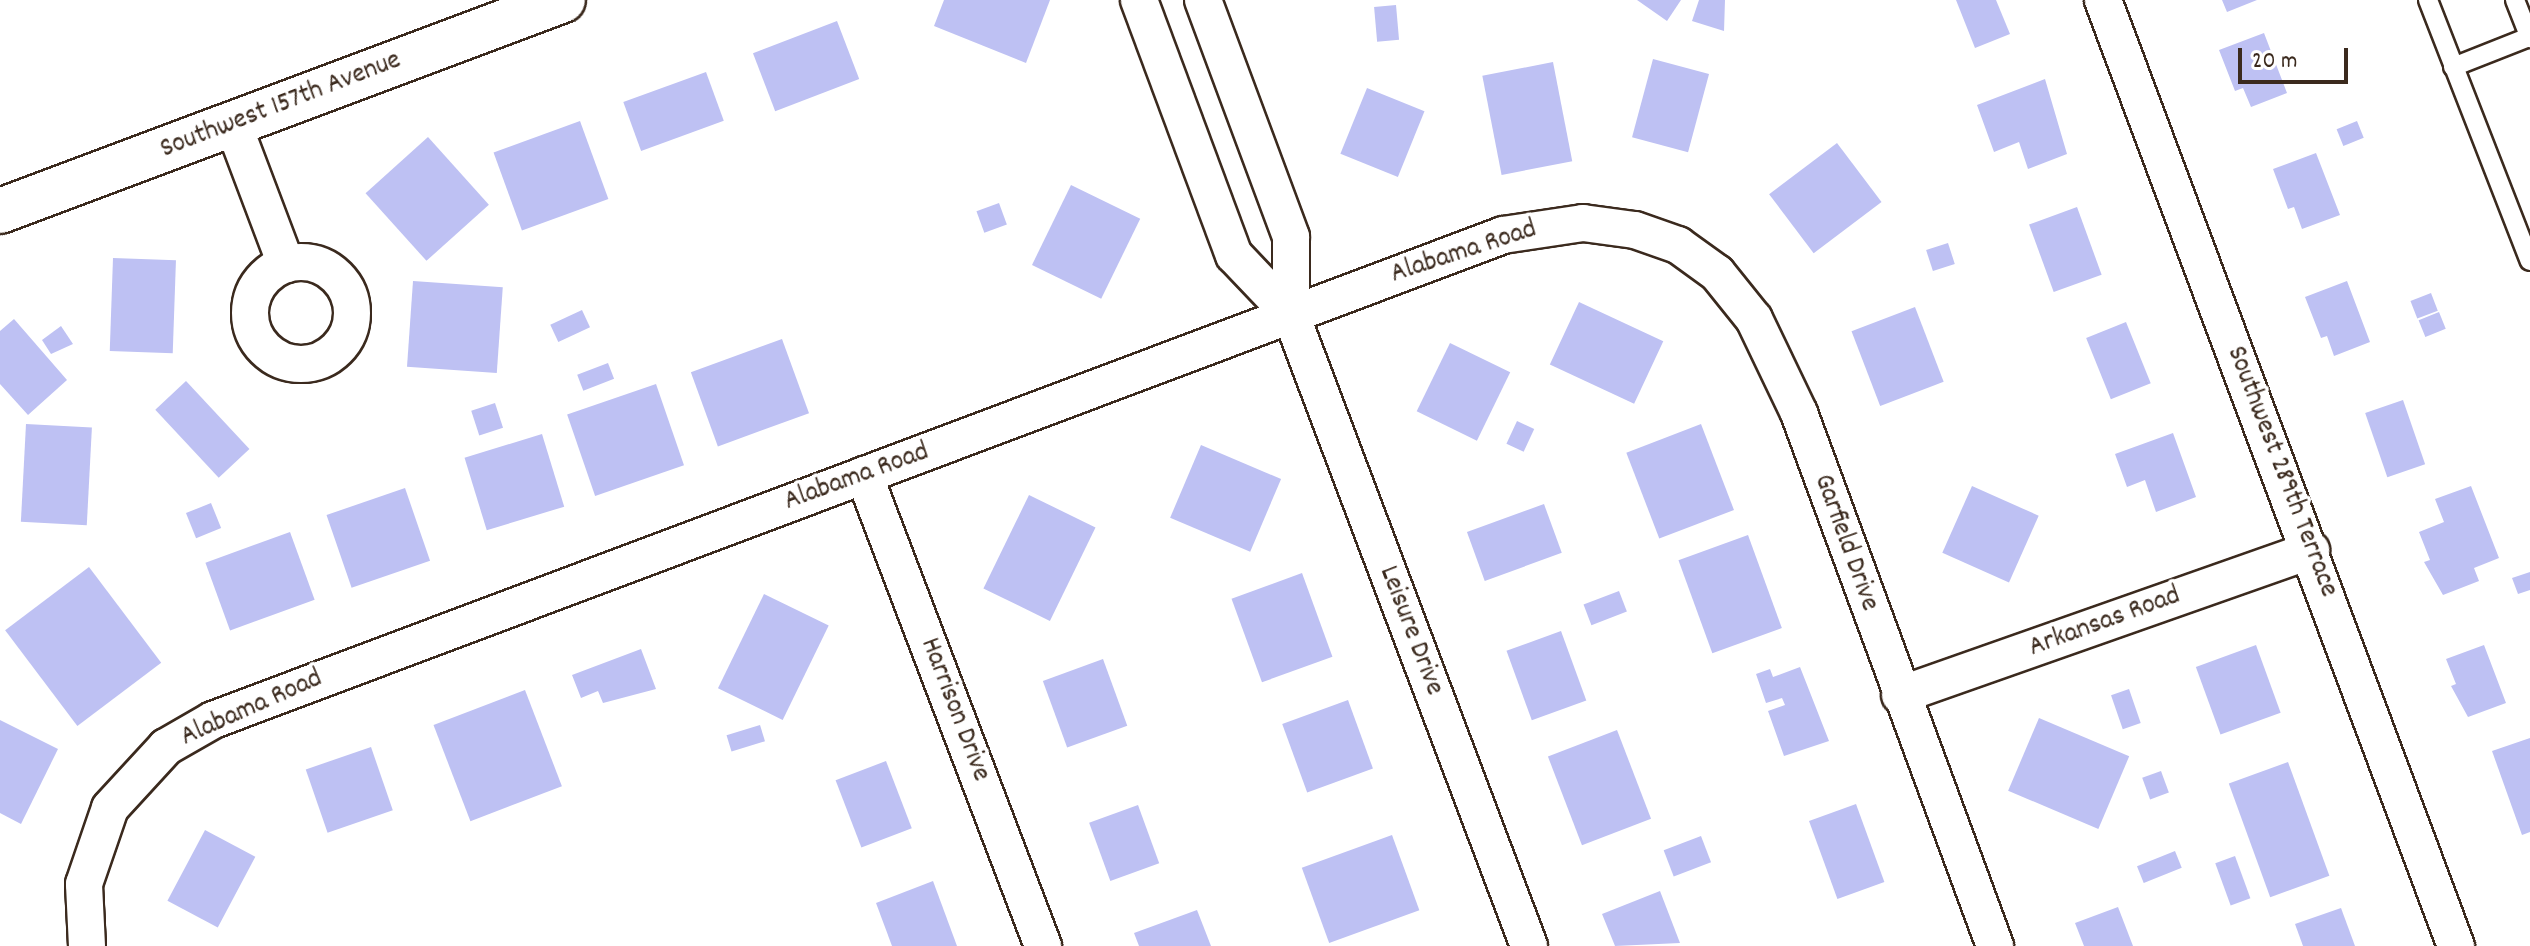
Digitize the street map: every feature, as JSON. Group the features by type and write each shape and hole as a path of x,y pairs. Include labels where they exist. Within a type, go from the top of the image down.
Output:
{"street":[{"name":"Leisure Drive","path":"1139,0 1234,255 1291,315"},
{"name":"Leisure Drive","path":"1203,0 1291,237 1291,315 1529,946"},
{"name":"Southwest 289th Terrace","path":"2103,0 2311,550 2456,946"},
{"name":"Southwest 157th Avenue","path":"0,211 556,1"},
{"path":"233,124 286,264"},
{"name":"Alabama Road","path":"87,946 83,904 88,864 110,808 132,780 166,747 213,720 1503,235 1551,225 1600,225"},
{"name":"Garfield Drive","path":"1600,225 1652,234 1691,253 1717,273 1754,319 1799,413 1900,695 1995,946"},
{"name":"Harrison Drive","path":"864,475 1043,946"},
{"name":"Arkansas Road","path":"1900,695 2311,550"}],"lane":[{"path":"2428,0 2530,261"},
{"path":"2453,67 2530,38 2515,0"}],"building":[{"path":"944,0 1050,0 1026,63 934,26"},
{"path":"1637,0 1681,0 1667,21"},
{"path":"1699,0 1725,0 1724,31 1692,21"},
{"path":"1956,0 1996,0 2010,34 1975,48"},
{"path":"2222,0 2257,0 2227,12"},
{"path":"1396,5 1399,40 1377,42 1374,7"},
{"path":"837,21 859,79 775,111 753,53"},
{"path":"2264,33 2287,93 2251,107 2243,88 2235,91 2219,50"},
{"path":"1653,59 1709,74 1688,152 1632,137"},
{"path":"1553,62 1572,161 1502,175 1482,76"},
{"path":"706,72 724,121 641,151 623,102"},
{"path":"2045,79 2067,154 2028,169 2019,142 1994,152 1977,105"},
{"path":"1367,88 1424,111 1398,177 1340,154"},
{"path":"580,121 608,199 522,230 494,152"},
{"path":"2357,121 2364,138 2343,146 2337,129"},
{"path":"428,137 489,205 426,261 366,193"},
{"path":"1837,143 1882,202 1814,253 1769,194"},
{"path":"2316,153 2340,215 2302,229 2294,207 2288,209 2273,169"},
{"path":"1071,185 1140,219 1101,299 1032,265"},
{"path":"999,203 1007,225 984,233 976,211"},
{"path":"2077,207 2102,275 2054,292 2029,224"},
{"path":"1948,243 1955,264 1933,271 1926,250"},
{"path":"113,258 176,260 173,353 110,351"},
{"path":"413,281 503,287 497,373 407,367"},
{"path":"2347,281 2370,342 2334,356 2327,336 2321,338 2305,297"},
{"path":"2431,293 2438,311 2417,319 2410,301"},
{"path":"1579,302 1663,341 1634,404 1550,365"},
{"path":"1915,307 1944,382 1880,406 1852,331"},
{"path":"582,310 590,327 558,342 550,325"},
{"path":"2439,312 2446,329 2425,337 2419,320"},
{"path":"14,319 67,380 28,415 0,384 0,331"},
{"path":"2126,322 2151,383 2111,399 2086,338"},
{"path":"61,326 73,344 51,354 42,340"},
{"path":"782,339 809,413 718,446 691,372"},
{"path":"1450,343 1510,372 1477,441 1417,411"},
{"path":"608,363 614,379 583,391 577,375"},
{"path":"186,381 249,449 219,478 155,410"},
{"path":"656,384 684,465 595,496 567,415"},
{"path":"2403,400 2425,464 2387,477 2365,413"},
{"path":"495,403 503,428 479,435 471,411"},
{"path":"1517,421 1534,429 1524,452 1506,444"},
{"path":"26,424 92,427 87,525 21,522"},
{"path":"1701,424 1734,510 1659,539 1626,453"},
{"path":"2173,433 2196,497 2156,512 2145,480 2127,487 2115,454"},
{"path":"542,434 564,507 487,530 465,458"},
{"path":"1201,445 1281,479 1250,552 1170,518"},
{"path":"1972,486 2039,516 2009,582 1942,553"},
{"path":"2471,486 2499,558 2474,568 2479,581 2443,595 2424,562 2430,560 2419,532 2444,522 2435,499"},
{"path":"405,488 430,561 352,588 327,515"},
{"path":"1029,495 1096,527 1050,621 983,588"},
{"path":"211,503 221,528 196,538 186,513"},
{"path":"1544,504 1562,553 1485,581 1467,532"},
{"path":"290,532 315,600 230,630 205,563"},
{"path":"1748,535 1782,628 1712,653 1678,560"},
{"path":"89,567 161,663 77,726 5,630"},
{"path":"2530,572 2530,590 2518,594 2512,578"},
{"path":"1302,573 1332,657 1262,682 1232,599"},
{"path":"1619,591 1627,612 1591,625 1584,605"},
{"path":"764,594 829,626 783,720 718,688"},
{"path":"1561,631 1586,701 1532,720 1506,651"},
{"path":"2256,645 2281,713 2220,735 2196,667"},
{"path":"2484,645 2506,703 2468,717 2451,686 2456,684 2446,659"},
{"path":"641,649 656,689 603,703 598,691 581,698 572,675"},
{"path":"1103,659 1127,726 1067,748 1043,681"},
{"path":"1800,667 1829,741 1784,756 1768,711 1785,705 1782,698 1766,703 1756,674 1770,669 1773,677"},
{"path":"2129,689 2141,723 2123,729 2111,695"},
{"path":"525,690 562,786 470,821 434,725"},
{"path":"1348,700 1373,769 1307,793 1282,724"},
{"path":"2039,718 2129,756 2098,829 2008,791"},
{"path":"0,720 58,749 21,824 0,813"},
{"path":"760,725 765,741 731,751 727,735"},
{"path":"1617,730 1651,819 1582,845 1548,757"},
{"path":"2530,738 2530,832 2522,835 2492,751"},
{"path":"371,747 393,810 328,833 306,769"},
{"path":"886,761 912,828 861,848 836,780"},
{"path":"2288,762 2329,876 2270,897 2229,784"},
{"path":"2161,771 2169,793 2150,799 2142,778"},
{"path":"1856,804 1884,882 1837,899 1809,821"},
{"path":"1138,805 1159,863 1110,881 1089,823"},
{"path":"205,830 255,857 218,927 167,901"},
{"path":"1392,835 1419,910 1329,943 1302,868"},
{"path":"1701,836 1711,862 1674,876 1664,850"},
{"path":"2175,851 2182,868 2144,883 2137,866"},
{"path":"2235,856 2250,898 2231,905 2215,863"},
{"path":"933,881 957,946 892,946 876,903"},
{"path":"1660,891 1680,943 1615,946 1602,914"},
{"path":"2118,907 2133,946 2084,946 2075,923"},
{"path":"2341,908 2355,946 2303,946 2295,924"},
{"path":"1197,910 1211,946 1139,946 1134,933"}]}
